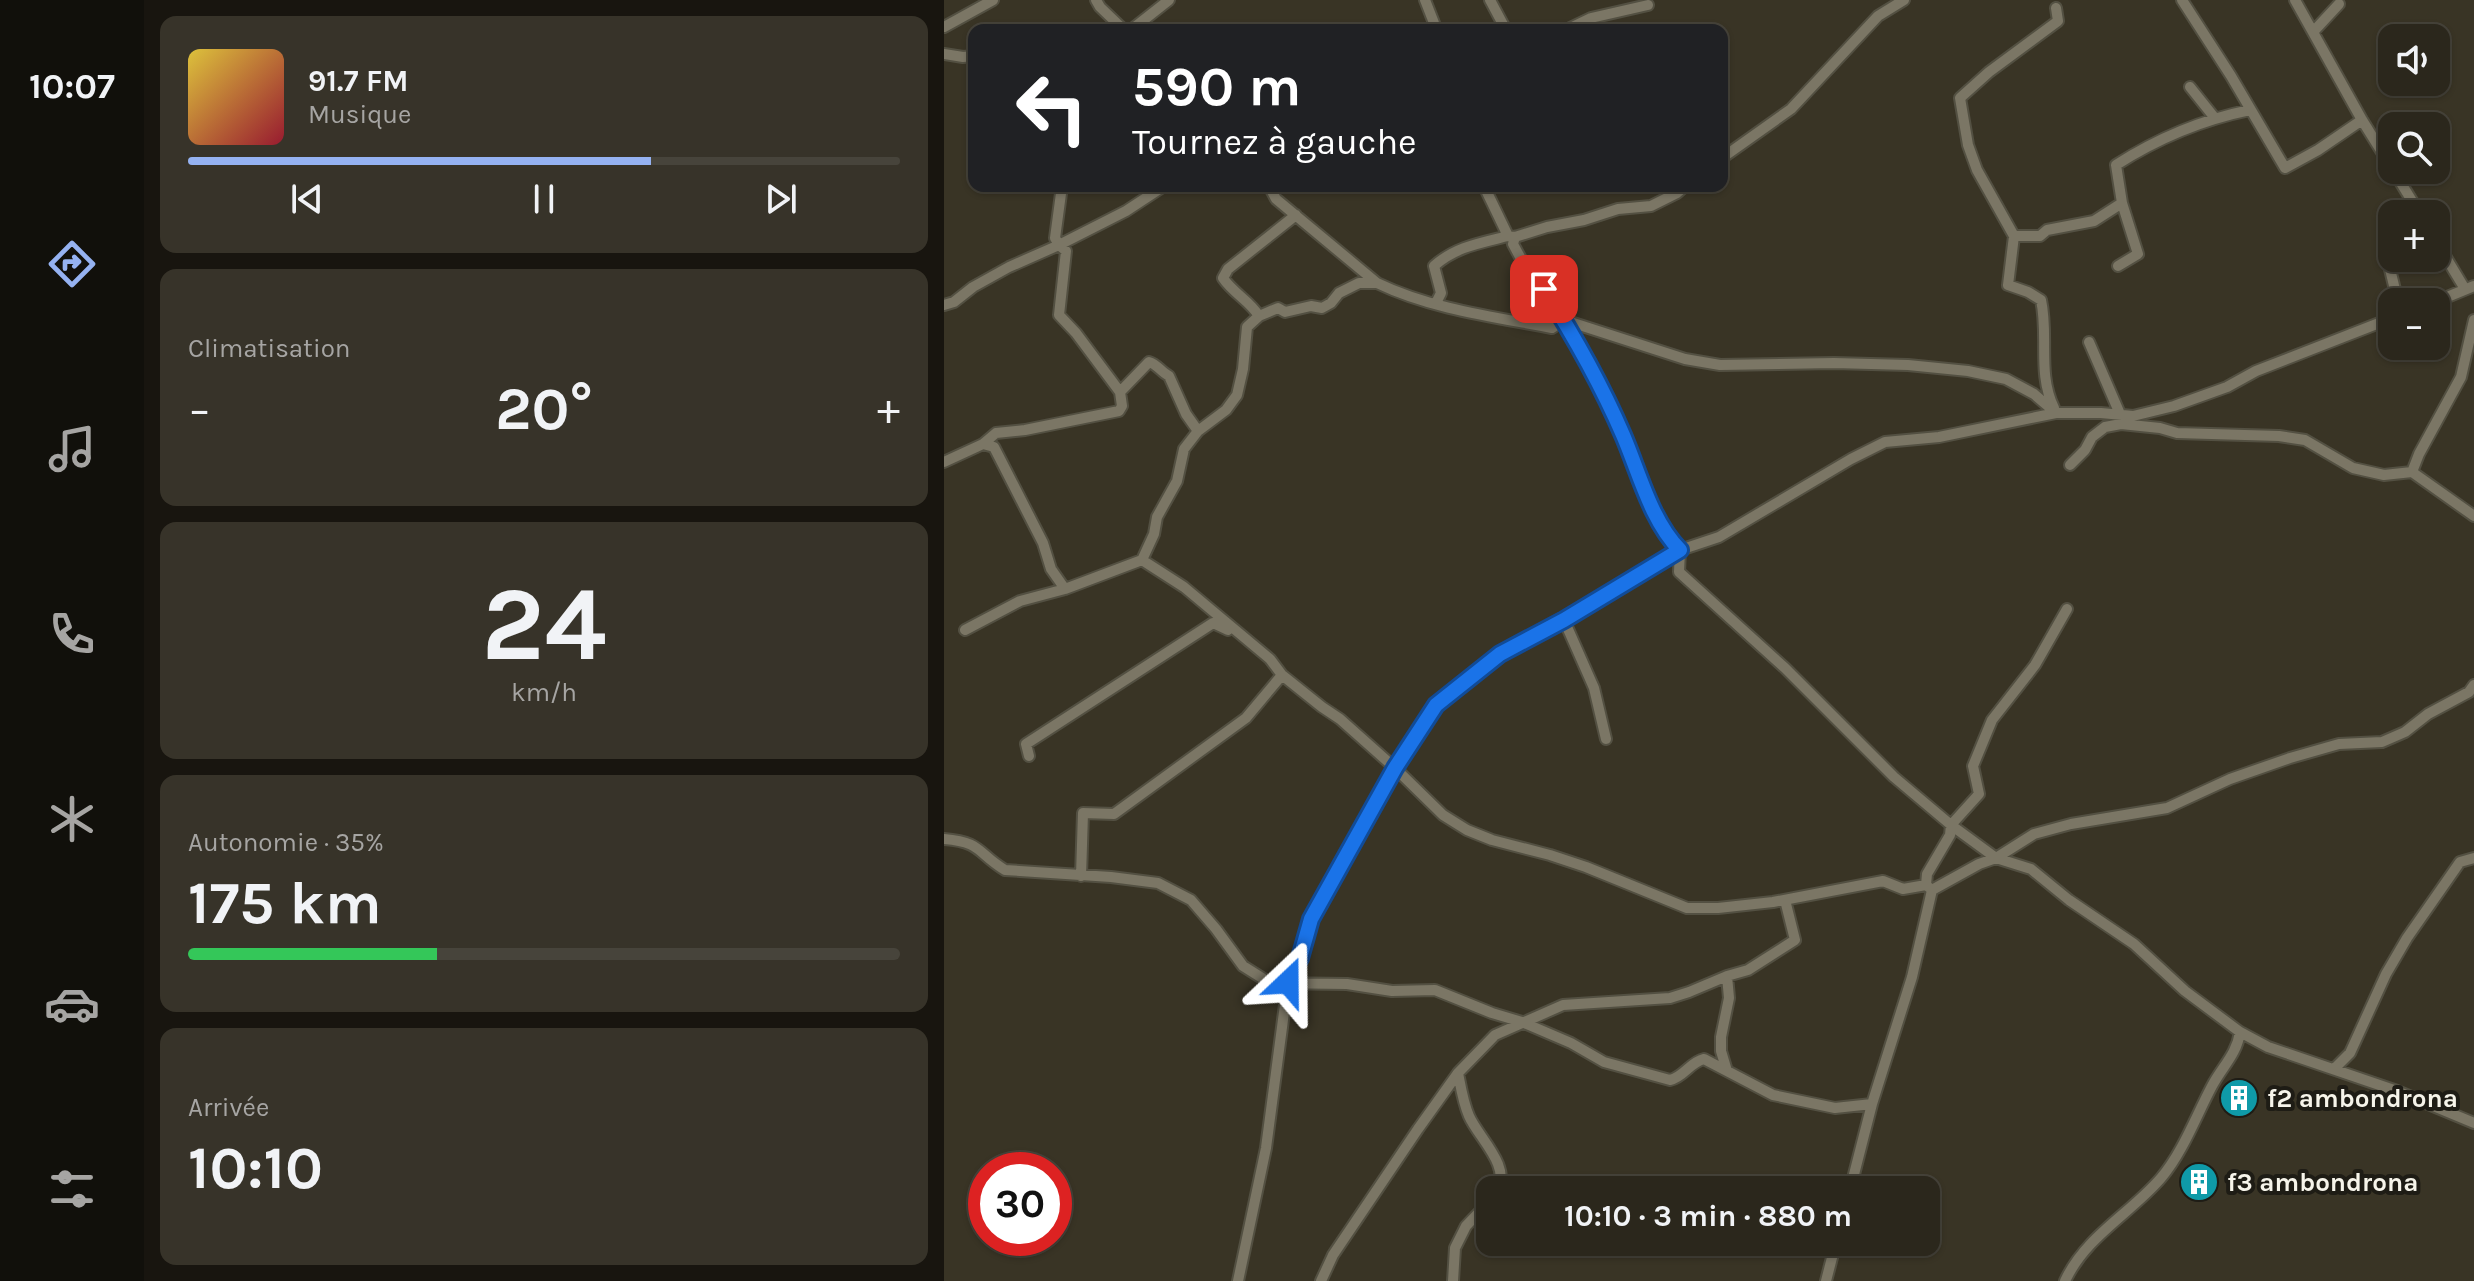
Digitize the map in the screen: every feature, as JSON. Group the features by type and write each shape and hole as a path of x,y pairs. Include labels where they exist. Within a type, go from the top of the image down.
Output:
{"street":[{"path":"944,27 993,0"},
{"path":"1096,0 1118,24"},
{"path":"1139,24 1169,0"},
{"path":"1425,0 1432,24"},
{"path":"1490,0 1503,24"},
{"path":"1728,154 1791,109 1878,16 1904,0"},
{"path":"2182,0 2285,168 2362,120"},
{"path":"2295,0 2378,145"},
{"path":"2313,32 2339,4"},
{"path":"1578,24 1591,18 1648,5"},
{"path":"2056,8 2058,21 1989,72 1960,98 1968,145 1977,170 2014,236 2008,285 2041,300 2044,374 2047,393 2056,413"},
{"path":"944,54 968,57"},
{"path":"2190,87 2214,117"},
{"path":"2118,266 2138,254 2122,203 2116,165 2172,134 2214,117 2250,110"},
{"path":"944,462 983,444 996,433 1119,411 1122,406 1120,392 1059,315 1066,251 1055,238 1061,192"},
{"path":"944,305 954,302 973,287 1009,267 1126,211 1155,192"},
{"path":"1272,192 1276,199 1377,283 1413,298 1552,328 1564,320"},
{"path":"1487,192 1548,309 1585,333 1616,336 1685,359 1720,365 1834,363 1908,365 1968,371 2006,379 2034,394 2056,413"},
{"path":"1436,303 1441,293 1434,266 1446,255 1464,247 1584,220 1618,209 1651,206 1678,192"},
{"path":"2014,236 2040,236 2047,230 2094,221 2122,203"},
{"path":"1259,316 1223,278 1236,261 1296,215"},
{"path":"2450,260 2470,288 2450,296"},
{"path":"965,630 1020,601 1065,589 1142,560 1154,534 1157,517 1177,481 1184,449 1198,431 1226,410 1237,395 1247,327 1259,316 1278,308 1285,312 1311,306 1322,308 1339,293 1359,283 1377,283"},
{"path":"1544,289 1564,320 1622,432 1654,510 1680,550 1679,572 1785,668 1894,777 1996,858 2031,869 2069,900 2134,944 2185,991 2240,1032 2268,1047 2397,1091 2474,1123"},
{"path":"2412,472 2461,377 2474,320"},
{"path":"1238,1281 1266,1148 1288,982 1300,958 1311,919 1395,768 1436,705 1500,654 1564,620 1680,550 1719,537 1885,442 1939,437 2056,413 2133,416 2187,402 2321,344 2378,323"},
{"path":"2089,342 2120,414"},
{"path":"1120,392 1149,362 1153,363 1169,376 1186,414 1198,431"},
{"path":"2070,465 2085,450 2092,437 2105,427 2121,424 2177,433 2279,436 2305,440 2353,468 2384,475 2412,472 2474,516"},
{"path":"983,444 994,447 1043,543 1051,569 1065,589"},
{"path":"1142,560 1184,587 1270,659 1282,675 1340,719 1443,815 1467,830 1492,840 1586,867 1687,908 1718,908 1785,900 1883,881 1903,889 1929,888 1996,858 2034,834 2071,824 2167,808 2230,779 2339,744 2382,742 2405,732 2428,714 2469,692 2474,685"},
{"path":"1854,1176 1872,1104 1912,977 1929,888 1927,874 1950,835 1951,825 1979,794 1973,766 1992,720 2035,665 2067,609"},
{"path":"1564,620 1594,688 1606,739"},
{"path":"1029,756 1026,744 1213,623 1241,635"},
{"path":"1081,876 1083,813 1114,814 1246,718 1282,675"},
{"path":"944,839 963,840 975,846 1005,870 1158,883 1191,900 1243,966 1270,983 1347,984 1392,991 1435,990 1522,1022 1571,1043 1604,1062 1670,1080 1676,1079 1697,1060 1704,1059 1773,1095 1835,1108 1872,1104"},
{"path":"2334,1069 2350,1053 2386,974 2407,938 2460,862 2474,858"},
{"path":"1321,1281 1333,1255 1418,1129 1458,1073 1495,1035 1563,1005 1670,998 1748,970 1795,940 1785,900"},
{"path":"1727,976 1729,998 1721,1037 1721,1051 1727,1071"},
{"path":"2065,1281 2093,1239 2163,1176 2214,1082 2238,1048 2240,1032"},
{"path":"1458,1073 1463,1102 1500,1167 1501,1176"},
{"path":"1453,1281 1455,1248 1466,1226 1476,1216"},
{"path":"1826,1281 1832,1256"}],"place":[{"name":"f2 ambondrona","path":"2239,1098"},
{"name":"f3 ambondrona","path":"2199,1182"}],"route":[{"path":"1288,982 1300,958 1311,919 1395,768 1436,705 1500,654 1564,620 1680,550 1654,510 1622,432 1564,320 1544,289"}]}
